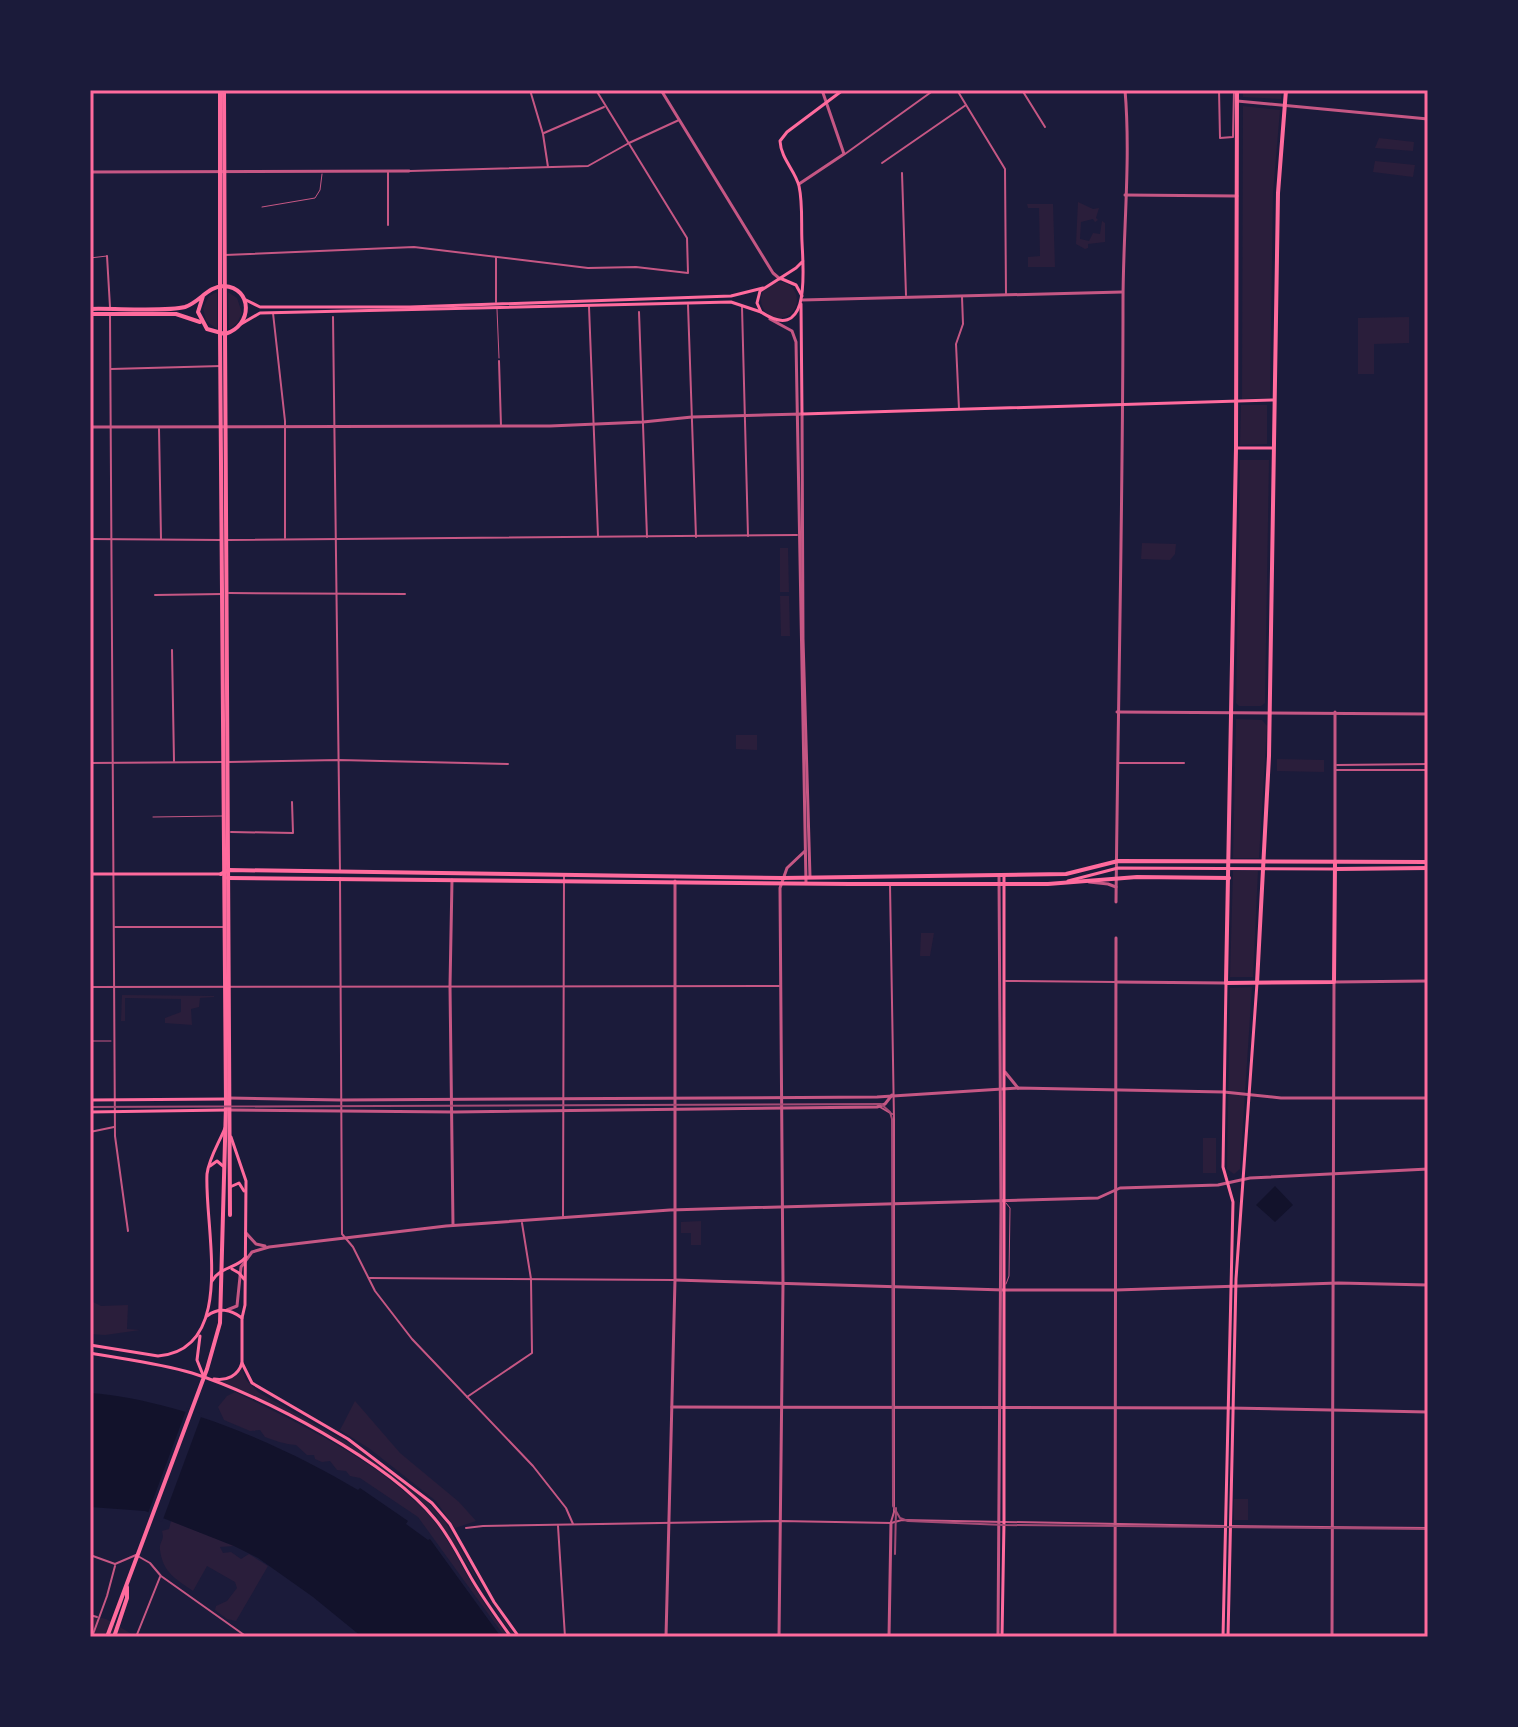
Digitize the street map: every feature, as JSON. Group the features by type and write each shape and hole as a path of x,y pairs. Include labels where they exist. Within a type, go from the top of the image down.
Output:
{"main road":[{"path":"222,90 223,540 229,832 225,927 227,985"},
{"path":"110,311 187,306 222,286 235,290 260,307 496,307 731,302 761,312 770,319 789,318 798,310 805,286 799,184 781,151 780,141 787,132 843,90"},
{"path":"1226,1636 1234,1285 1233,1202 1223,1167 1236,448 1236,90"},
{"path":"1234,1285 1257,983 1270,712 1278,193 1286,90"},
{"path":"222,171 225,255 222,286"},
{"path":"203,296 198,312 202,323 210,331 223,334 255,315 273,313 731,296 763,288 803,261"},
{"path":"780,279 793,283 802,300 800,414 1273,400"},
{"path":"761,312 757,300 763,288"},
{"path":"241,325 246,310 243,298"},
{"path":"90,311 176,314 202,323"},
{"path":"223,334 223,428"},
{"path":"1236,448 1272,448"},
{"path":"224,1227 230,1215 231,1137 228,1110 224,816 226,762"},
{"path":"1262,865 1428,862"},
{"path":"1226,983 1334,982 1335,863"},
{"path":"1063,882 1118,865"},
{"path":"226,874 563,882 781,881 1066,874 1118,865 1428,868"},
{"path":"90,874 340,871 510,873 675,880"},
{"path":"510,873 510,881"},
{"path":"1000,1637 1002,1089 1005,1072 1002,875"},
{"path":"807,879 889,884 1002,884 1117,878 1229,878"},
{"path":"90,1100 228,1098"},
{"path":"90,1112 228,1110"},
{"path":"107,1637 207,1369 220,1323 228,1110"},
{"path":"207,1379 197,1360 211,1283 208,1169 226,1124"},
{"path":"231,1137 244,1174 246,1194 242,1318 242,1363 246,1376 259,1390 348,1439 432,1503 450,1524 494,1602 519,1637"},
{"path":"208,1169 217,1161 224,1168"},
{"path":"229,1191 232,1184 239,1183 246,1194"},
{"path":"211,1242 214,1262 239,1273 245,1283"},
{"path":"211,1283 220,1271 239,1265 246,1257"},
{"path":"207,1316 224,1310 242,1318"},
{"path":"90,1345 169,1356 188,1347 200,1336"},
{"path":"90,1353 192,1373 319,1431 376,1467 416,1499 443,1529 473,1582 511,1637"},
{"path":"207,1379 220,1380 233,1376 242,1363"},
{"path":"114,1637 127,1598 128,1582"}],"street":[{"path":"530,90 543,134 548,168"},
{"path":"225,255 409,247 588,268 636,267 688,273 687,238 596,90"},
{"path":"661,90 773,273 780,279"},
{"path":"822,90 844,154"},
{"path":"799,184 934,90"},
{"path":"957,90 1005,169 1006,295"},
{"path":"1022,90 1045,127"},
{"path":"1116,902 1125,90"},
{"path":"1219,90 1220,138 1233,137 1236,90"},
{"path":"1237,101 1428,119"},
{"path":"882,163 967,105"},
{"path":"543,134 606,106"},
{"path":"90,172 409,171 588,166 679,120"},
{"path":"388,171 388,225"},
{"path":"902,173 906,297"},
{"path":"1125,195 1237,196"},
{"path":"107,256 110,311 115,1126 128,1231"},
{"path":"496,256 496,307"},
{"path":"771,282 773,273"},
{"path":"802,300 1123,292"},
{"path":"959,410 956,344 963,324 962,296"},
{"path":"688,303 696,537"},
{"path":"589,306 598,537"},
{"path":"742,306 748,537"},
{"path":"639,312 647,537"},
{"path":"273,313 284,428 285,539"},
{"path":"333,317 341,1226 368,1278 412,1339 533,1466 566,1508 573,1524"},
{"path":"770,319 789,329 795,338 800,414 807,879"},
{"path":"499,361 501,426"},
{"path":"110,369 221,366"},
{"path":"90,427 501,426 800,414"},
{"path":"159,428 161,539"},
{"path":"90,539 801,535"},
{"path":"801,535 807,879"},
{"path":"155,595 405,594"},
{"path":"172,650 174,763"},
{"path":"1117,712 1428,714"},
{"path":"1335,712 1335,863"},
{"path":"90,763 339,760 508,764"},
{"path":"1119,763 1184,763"},
{"path":"1335,765 1428,764"},
{"path":"1335,770 1428,770"},
{"path":"229,832 293,833 292,802"},
{"path":"779,1636 783,1284 779,986 781,881 787,868 805,851"},
{"path":"563,1216 564,875"},
{"path":"452,880 453,1226"},
{"path":"666,1636 676,1210 675,880"},
{"path":"1086,882 1116,887"},
{"path":"889,884 894,1119 894,1512 891,1523 889,1637"},
{"path":"1002,884 1002,1089"},
{"path":"114,927 225,927"},
{"path":"1115,1637 1116,938"},
{"path":"1005,981 1226,983"},
{"path":"1332,1637 1334,982 1428,981"},
{"path":"90,987 779,986"},
{"path":"1005,1072 1018,1088"},
{"path":"228,1098 676,1099 892,1095 1018,1088 1224,1092 1333,1099 1428,1098"},
{"path":"228,1110 452,1112 877,1107 885,1104 892,1095"},
{"path":"877,1107 891,1112 894,1119"},
{"path":"90,1132 115,1126"},
{"path":"224,1310 237,1306 239,1273 246,1257 269,1247 345,1237 563,1216 676,1210 1098,1198 1115,1190 1227,1184 1250,1178 1428,1169"},
{"path":"466,1397 532,1353 531,1279 522,1220"},
{"path":"1232,1228 1240,1228"},
{"path":"246,1232 256,1244 269,1247"},
{"path":"368,1278 675,1280 1002,1290 1116,1290 1333,1283 1428,1285"},
{"path":"671,1407 1231,1408 1428,1412"},
{"path":"466,1528 780,1521 891,1523 902,1520 1428,1528"},
{"path":"558,1524 565,1636"},
{"path":"90,1555 115,1564 136,1555 247,1637"},
{"path":"92,1637 115,1564"},
{"path":"136,1637 161,1576"},
{"path":"90,1615 99,1618"},
{"path":"557,1637 811,1637"},
{"path":"972,1637 1273,1637"}],"lane":[{"path":"262,207 315,198 320,190 322,171"},
{"path":"90,258 107,256"},
{"path":"496,307 499,361"},
{"path":"153,817 224,816"},
{"path":"90,1041 115,1041"}],"shaded area":[{"path":"1243,90 1282,90 1281,99 1243,97"},
{"path":"1243,106 1280,110 1273,193 1270,398 1242,399"},
{"path":"1379,138 1414,142 1413,151 1375,148"},
{"path":"1375,161 1415,165 1413,177 1373,172"},
{"path":"1078,202 1093,209 1099,208 1098,220 1081,222 1080,239 1089,241 1093,233 1100,234 1102,221 1105,223 1105,242 1088,244 1085,249 1076,244"},
{"path":"1027,204 1053,204 1055,267 1028,267 1028,257 1040,256 1039,208 1028,208"},
{"path":"779,282 791,288 797,300 791,312 779,318 767,312 761,300 767,288"},
{"path":"217,292 217,329 206,321 203,308 209,296"},
{"path":"228,292 237,298 242,313 237,323 229,329"},
{"path":"1409,317 1409,343 1374,344 1374,374 1358,374 1358,318"},
{"path":"1241,405 1267,405 1267,444 1240,445"},
{"path":"1240,460 1269,460 1265,703 1261,706 1239,706 1236,703"},
{"path":"1142,543 1176,544 1175,554 1170,560 1141,559"},
{"path":"780,548 788,548 789,592 780,592"},
{"path":"780,596 789,596 790,636 781,636"},
{"path":"1236,719 1262,720 1267,726 1259,858 1233,858"},
{"path":"736,735 757,735 757,750 736,749"},
{"path":"1277,759 1324,760 1324,772 1277,771"},
{"path":"1233,871 1258,871 1253,977 1230,977"},
{"path":"921,933 934,933 930,956 920,956"},
{"path":"1252,987 1240,1169 1234,1174 1227,1169 1230,988"},
{"path":"122,995 214,997 200,998 199,1007 191,1009 192,1025 165,1023 165,1018 181,1012 181,999 125,998 125,1021 121,1021"},
{"path":"1203,1138 1216,1138 1216,1173 1203,1173"},
{"path":"1275,1186 1293,1205 1275,1222 1256,1205"},
{"path":"701,1221 701,1245 691,1245 691,1233 681,1233 681,1222"},
{"path":"90,1303 101,1306 128,1305 127,1329 140,1330 90,1334"},
{"path":"242,1369 246,1380 258,1392 352,1445 427,1501 446,1523 487,1596 516,1637 513,1637 436,1516 418,1498 334,1437 223,1382"},
{"path":"235,1392 337,1445 408,1494 441,1531 508,1637 418,1517 360,1478 337,1470 330,1461 322,1462 296,1445 273,1440 265,1437 260,1430 250,1431 224,1420 218,1407"},
{"path":"90,1393 158,1404 193,1414 263,1441 358,1490 360,1488 430,1539 501,1637 362,1637 313,1597 258,1558 234,1546 145,1511 90,1507"},
{"path":"355,1401 400,1453 459,1502 476,1521 455,1528 436,1501 370,1449 340,1430"},
{"path":"1234,1499 1248,1499 1248,1520 1234,1520"},
{"path":"171,1521 234,1546 220,1547 223,1553 231,1552 241,1559 249,1554 268,1566 236,1621 227,1619 215,1610 237,1588 235,1582 207,1566 193,1591 167,1570 160,1547 162,1531 169,1529"},
{"path":"90,1615 106,1619 137,1637 90,1637"}],"pier":[{"path":"187,1408 202,1414 162,1522 147,1516"}],"tram line":[{"path":"90,1107 881,1104 890,1112 892,1119 893,1506 900,1518 908,1521 1004,1525 1428,1529"},
{"path":"895,1554 896,1508"}]}
